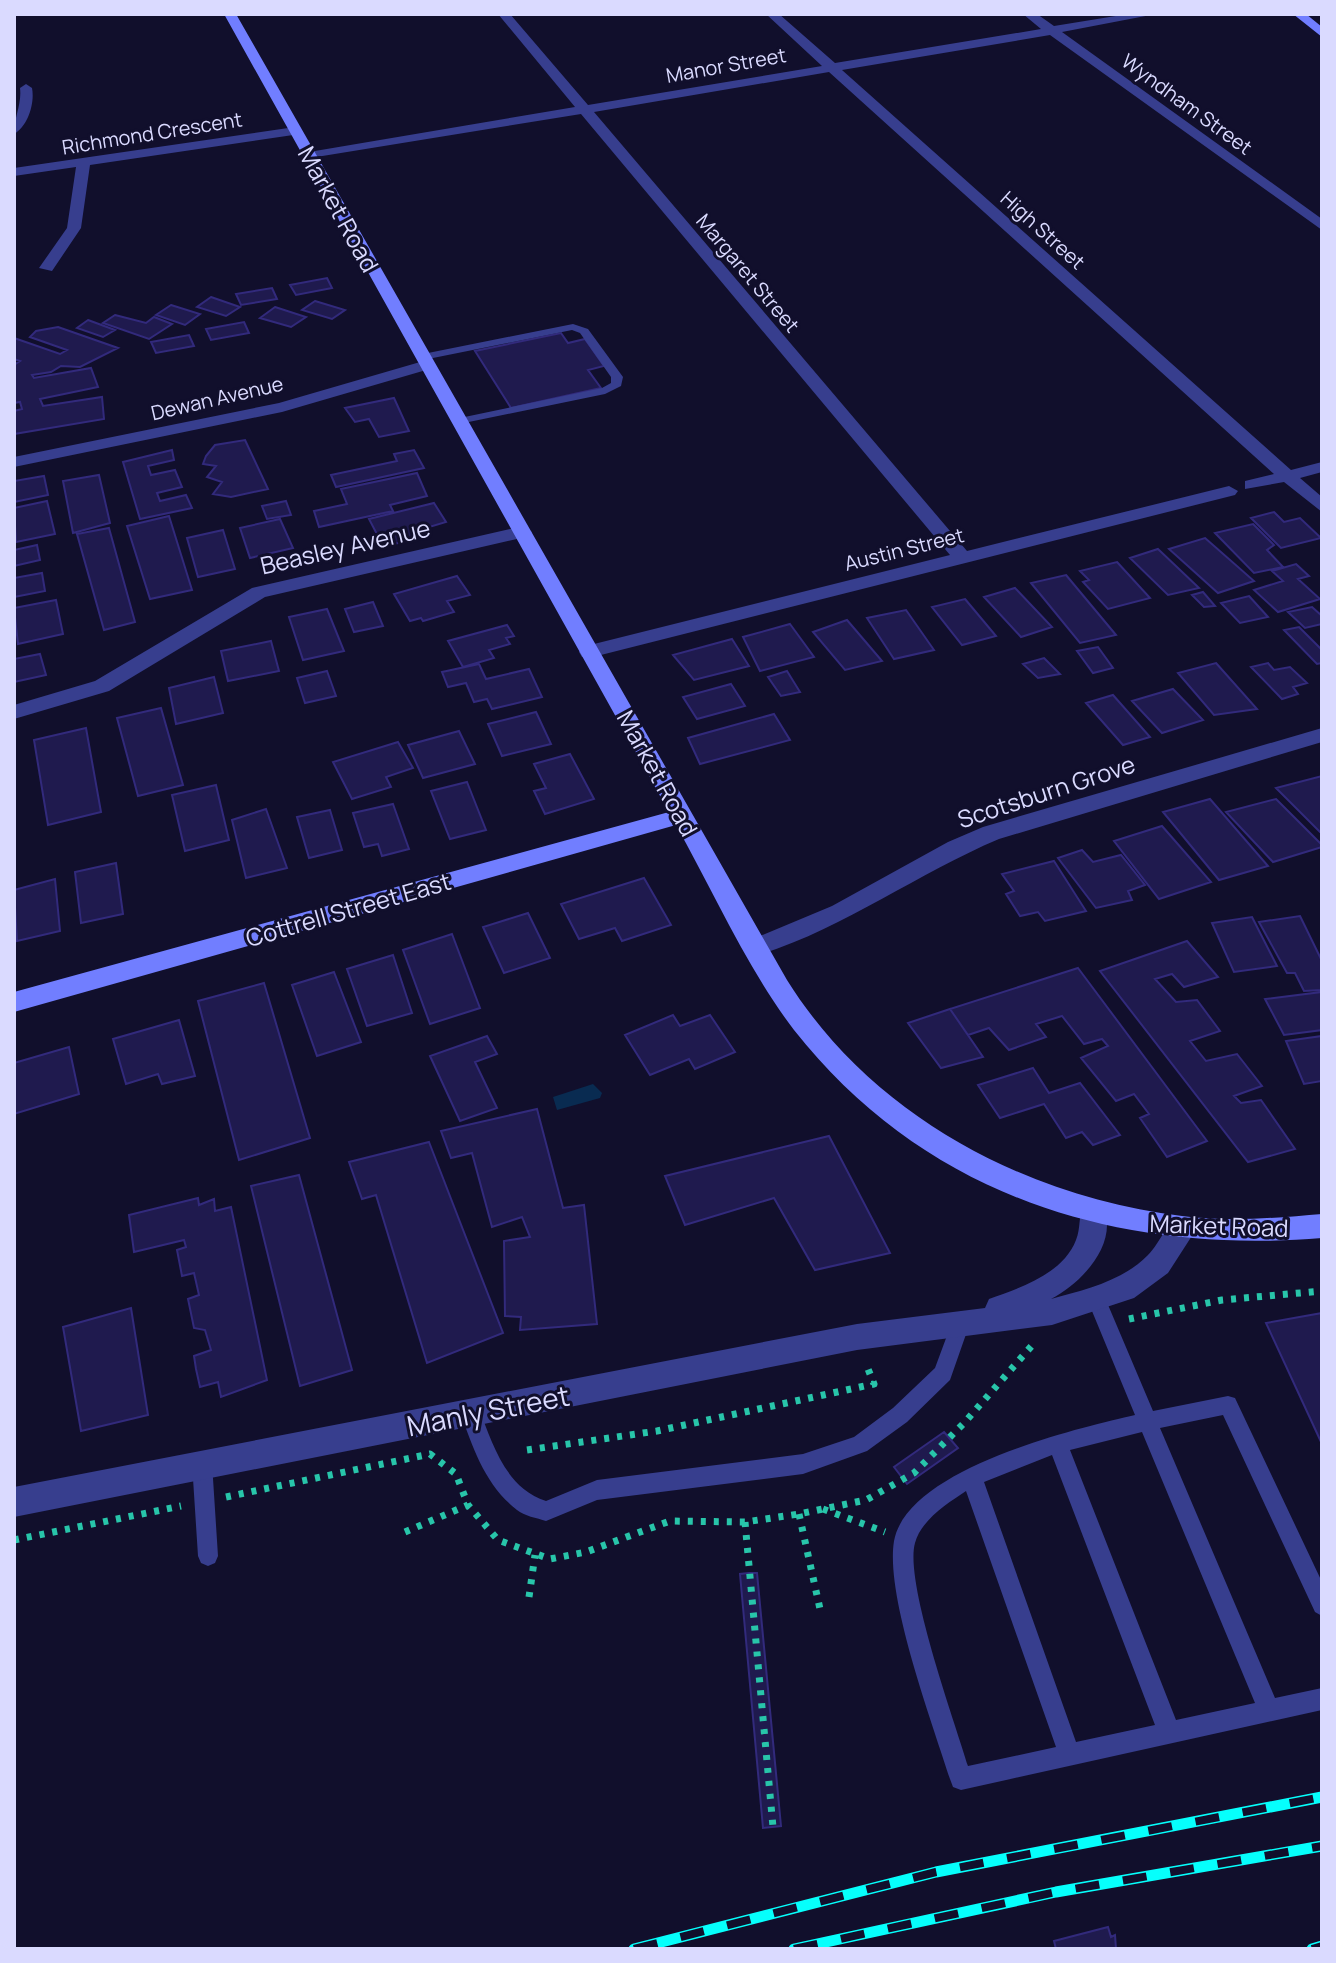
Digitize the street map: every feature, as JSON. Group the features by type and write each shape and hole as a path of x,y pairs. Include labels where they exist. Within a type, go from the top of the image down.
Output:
{"street":[{"name":"Market Road","path":"230,14 756,947 805,1025 865,1089 895,1113 929,1138 1011,1183 1093,1212 1183,1228 1256,1231 1322,1226"},
{"name":"Margaret Street","path":"504,14 962,557"},
{"name":"High Street","path":"772,14 1322,507"},
{"name":"Wyndham Street","path":"1029,14 1322,226"},
{"name":"Manor Street","path":"309,156 1150,14"},
{"path":"1299,14 1322,33"},
{"path":"14,130 28,101 26,88"},
{"name":"Richmond Crescent","path":"14,172 295,131"},
{"path":"47,268 74,228 83,164"},
{"name":"Dewan Avenue","path":"14,462 282,407 425,361"},
{"path":"1251,485 1322,467"},
{"name":"Austin Street","path":"589,652 1229,491"},
{"name":"Beasley Avenue","path":"14,712 102,686 259,592 523,532"},
{"name":"Scotsburn Grove","path":"756,947 840,912 956,848 991,833 1322,735"},
{"name":"Cottrell Street East","path":"14,1002 682,816"},
{"name":"Manly Street","path":"962,1320 1042,1292 1058,1282 1078,1263 1091,1243 1093,1212"},
{"name":"Manly Street","path":"14,1502 857,1337 962,1320 1052,1312 1101,1312 1124,1289 1158,1264 1183,1228"}],"lane":[{"path":"425,361 573,327 584,331 617,377 617,384 605,391 459,421"},
{"path":"1101,1312 1269,1711"},
{"path":"471,1414 486,1457 502,1479 525,1504 546,1511 597,1490 803,1464 860,1444 900,1415 943,1374 962,1320"},
{"path":"1322,1605 1228,1405 1145,1422 1009,1458 972,1478 921,1513 905,1539 904,1576 961,1779 1322,1699"},
{"path":"1058,1444 1169,1732"},
{"path":"202,1463 208,1556"},
{"path":"972,1478 1070,1756"}],"path":[{"path":"1101,1312 1322,1291"},
{"path":"773,1827 745,1522 866,1500 914,1473 974,1412 1016,1360 1042,1338"},
{"path":"527,1450 657,1431 874,1384 866,1363"},
{"path":"405,1532 468,1505"},
{"path":"823,1509 905,1539"},
{"path":"799,1514 820,1609"},
{"path":"529,1597 535,1555"}],"water":[{"path":"593,1084 602,1093 600,1098 557,1110 553,1097"}],"building":[{"path":"327,278 332,288 296,295 290,285"},
{"path":"272,288 277,299 241,305 236,294"},
{"path":"211,297 240,307 226,316 197,307"},
{"path":"315,301 345,310 332,319 302,310"},
{"path":"171,305 200,314 185,325 156,315"},
{"path":"275,307 306,317 291,327 260,318"},
{"path":"115,315 146,323 154,317 172,324 149,339 103,323"},
{"path":"88,320 115,330 103,337 77,328"},
{"path":"244,322 249,333 211,340 206,329"},
{"path":"58,327 118,348 80,367 61,366 51,372 32,375 34,378 91,368 98,387 40,399 43,406 102,397 104,419 14,434 14,411 22,409 20,402 14,403 14,365 20,361 14,359 14,338 60,354 67,350 30,337 36,331"},
{"path":"561,333 568,343 585,339 604,366 588,370 601,388 511,408 475,351"},
{"path":"189,335 194,346 156,353 151,342"},
{"path":"394,398 409,431 379,437 369,419 355,422 345,408"},
{"path":"245,440 268,489 231,497 213,494 222,482 207,477 216,466 203,464 206,456 215,445"},
{"path":"172,450 174,460 148,466 151,475 175,470 182,487 157,493 160,501 186,495 192,508 140,519 123,462"},
{"path":"414,450 424,468 336,487 331,475 397,461 394,454"},
{"path":"417,473 427,496 390,505 393,511 319,527 314,511 347,504 341,489"},
{"path":"99,475 110,523 73,533 63,481"},
{"path":"44,476 48,495 14,502 14,481"},
{"path":"47,501 55,534 16,542 14,508"},
{"path":"286,501 291,515 267,519 262,506"},
{"path":"434,503 446,522 419,530 423,538 393,544 390,537 380,540 369,519"},
{"path":"1274,512 1284,522 1300,518 1321,538 1281,548 1251,518"},
{"path":"169,516 192,590 150,599 127,526"},
{"path":"280,519 293,548 250,558 240,528"},
{"path":"1253,524 1274,545 1267,550 1283,567 1254,573 1215,533"},
{"path":"109,528 135,622 104,630 77,534"},
{"path":"223,530 235,569 198,577 187,538"},
{"path":"1205,538 1254,581 1218,593 1169,549"},
{"path":"37,545 40,560 14,566 14,550"},
{"path":"1158,549 1199,588 1168,595 1130,558"},
{"path":"1117,562 1150,598 1108,609 1083,582 1089,580 1080,571"},
{"path":"1296,564 1309,576 1298,579 1320,599 1278,612 1254,590 1283,581 1272,571"},
{"path":"42,573 45,591 14,597 14,578"},
{"path":"1066,575 1116,635 1080,643 1031,583"},
{"path":"457,576 470,595 447,601 454,612 423,621 421,618 410,621 394,594"},
{"path":"1015,588 1052,627 1021,637 984,597"},
{"path":"1203,592 1215,606 1204,607 1192,595"},
{"path":"1249,596 1268,617 1240,623 1221,603"},
{"path":"965,599 996,636 962,645 932,607"},
{"path":"56,600 63,634 18,644 14,608"},
{"path":"373,602 383,626 354,632 345,609"},
{"path":"1312,607 1322,616 1322,624 1305,628 1288,612"},
{"path":"327,609 344,651 303,660 289,617"},
{"path":"906,610 934,650 894,659 867,618"},
{"path":"847,620 882,661 845,670 813,632"},
{"path":"790,624 814,657 760,671 743,637"},
{"path":"507,625 514,636 506,638 510,644 489,650 494,658 463,667 448,641"},
{"path":"1299,627 1322,650 1322,663 1317,664 1284,630"},
{"path":"732,639 749,666 694,680 673,655"},
{"path":"271,641 279,671 228,681 221,651"},
{"path":"1098,647 1113,668 1093,673 1077,651"},
{"path":"40,654 46,675 14,682 14,659"},
{"path":"1044,658 1060,674 1038,678 1023,664"},
{"path":"1216,663 1257,709 1214,715 1178,673"},
{"path":"1268,663 1274,670 1290,667 1307,683 1293,687 1298,694 1282,699 1251,667"},
{"path":"479,664 486,679 529,669 542,697 492,709 487,699 474,702 466,683 448,687 442,672"},
{"path":"327,671 336,696 305,703 297,678"},
{"path":"787,671 800,692 781,696 768,677"},
{"path":"214,677 223,713 176,724 169,688"},
{"path":"731,684 745,706 697,719 683,697"},
{"path":"1173,689 1203,720 1162,733 1132,701"},
{"path":"1113,695 1150,737 1123,745 1086,703"},
{"path":"161,708 183,785 138,796 117,718"},
{"path":"536,712 551,744 502,756 488,724"},
{"path":"774,714 790,740 700,764 688,738"},
{"path":"86,728 101,812 48,825 34,740"},
{"path":"459,731 475,764 423,778 408,745"},
{"path":"398,742 413,768 386,777 391,787 352,799 333,762"},
{"path":"570,754 594,799 545,814 534,791 546,788 534,764"},
{"path":"1322,776 1322,832 1320,832 1276,788"},
{"path":"467,782 486,830 450,839 431,791"},
{"path":"216,785 229,840 185,851 172,795"},
{"path":"1210,799 1268,866 1219,880 1163,812"},
{"path":"1276,799 1322,847 1273,862 1226,812"},
{"path":"393,804 409,849 382,856 378,844 364,847 353,813"},
{"path":"266,809 287,868 246,878 232,820"},
{"path":"330,810 342,850 309,858 297,817"},
{"path":"1162,826 1211,882 1159,899 1114,841"},
{"path":"1082,850 1093,862 1121,855 1145,885 1128,891 1132,900 1096,908 1058,858"},
{"path":"1054,861 1086,911 1045,921 1038,912 1020,916 1006,894 1014,891 1002,874"},
{"path":"116,863 123,914 81,923 75,872"},
{"path":"644,878 671,925 622,941 615,928 579,939 561,904"},
{"path":"55,879 60,931 17,941 14,890"},
{"path":"528,913 550,958 504,973 483,927"},
{"path":"1300,916 1322,961 1322,990 1304,991 1295,973 1287,973 1259,922"},
{"path":"1252,917 1277,966 1234,972 1212,923"},
{"path":"452,934 480,1008 430,1024 403,950"},
{"path":"1187,941 1218,977 1184,987 1172,974 1155,979 1176,1002 1197,1000 1220,1031 1190,1041 1206,1061 1237,1054 1262,1086 1234,1096 1241,1103 1261,1100 1295,1149 1248,1162 1100,971"},
{"path":"393,955 412,1013 367,1026 347,969"},
{"path":"1078,968 1207,1141 1167,1157 1140,1118 1149,1114 1134,1094 1116,1101 1081,1058 1108,1046 1102,1039 1084,1044 1062,1016 1036,1024 1046,1037 1009,1050 989,1028 968,1035 950,1009"},
{"path":"334,972 361,1042 317,1056 292,985"},
{"path":"264,983 310,1138 239,1160 198,1001"},
{"path":"1322,992 1322,1030 1284,1035 1265,999"},
{"path":"950,1009 983,1057 941,1068 908,1023"},
{"path":"673,1015 680,1026 710,1015 735,1052 695,1069 689,1059 650,1075 625,1035"},
{"path":"179,1020 195,1076 162,1084 158,1074 126,1084 113,1039"},
{"path":"487,1036 497,1054 475,1062 497,1108 460,1121 430,1056"},
{"path":"1322,1036 1322,1081 1304,1084 1286,1041"},
{"path":"69,1047 79,1094 14,1114 14,1063"},
{"path":"1033,1068 1049,1093 1080,1083 1120,1135 1093,1145 1082,1132 1066,1138 1044,1104 1000,1118 978,1085"},
{"path":"537,1109 563,1208 584,1205 597,1324 520,1330 521,1317 505,1316 504,1241 530,1237 522,1217 492,1227 472,1153 451,1158 441,1131"},
{"path":"829,1136 890,1253 815,1270 774,1198 685,1225 665,1176"},
{"path":"429,1142 503,1333 427,1363 376,1195 362,1199 349,1162"},
{"path":"299,1175 352,1370 300,1386 251,1186"},
{"path":"198,1198 199,1205 214,1199 215,1211 231,1207 267,1380 221,1397 218,1382 200,1387 194,1356 211,1350 205,1330 194,1328 188,1299 199,1295 194,1273 182,1276 177,1250 186,1247 184,1240 134,1252 129,1215"},
{"path":"131,1308 148,1415 81,1431 63,1327"},
{"path":"1322,1313 1322,1444 1266,1323"},
{"path":"944,1432 958,1448 907,1484 894,1467"},
{"path":"757,1573 781,1826 763,1828 740,1574"},
{"path":"1108,1927 1111,1937 1115,1935 1116,1949 1056,1949 1054,1941"}],"railway":[{"path":"634,1949 936,1872 1322,1797"},
{"path":"794,1949 1056,1892 1322,1846"},
{"path":"1312,1949 1322,1946"}]}
